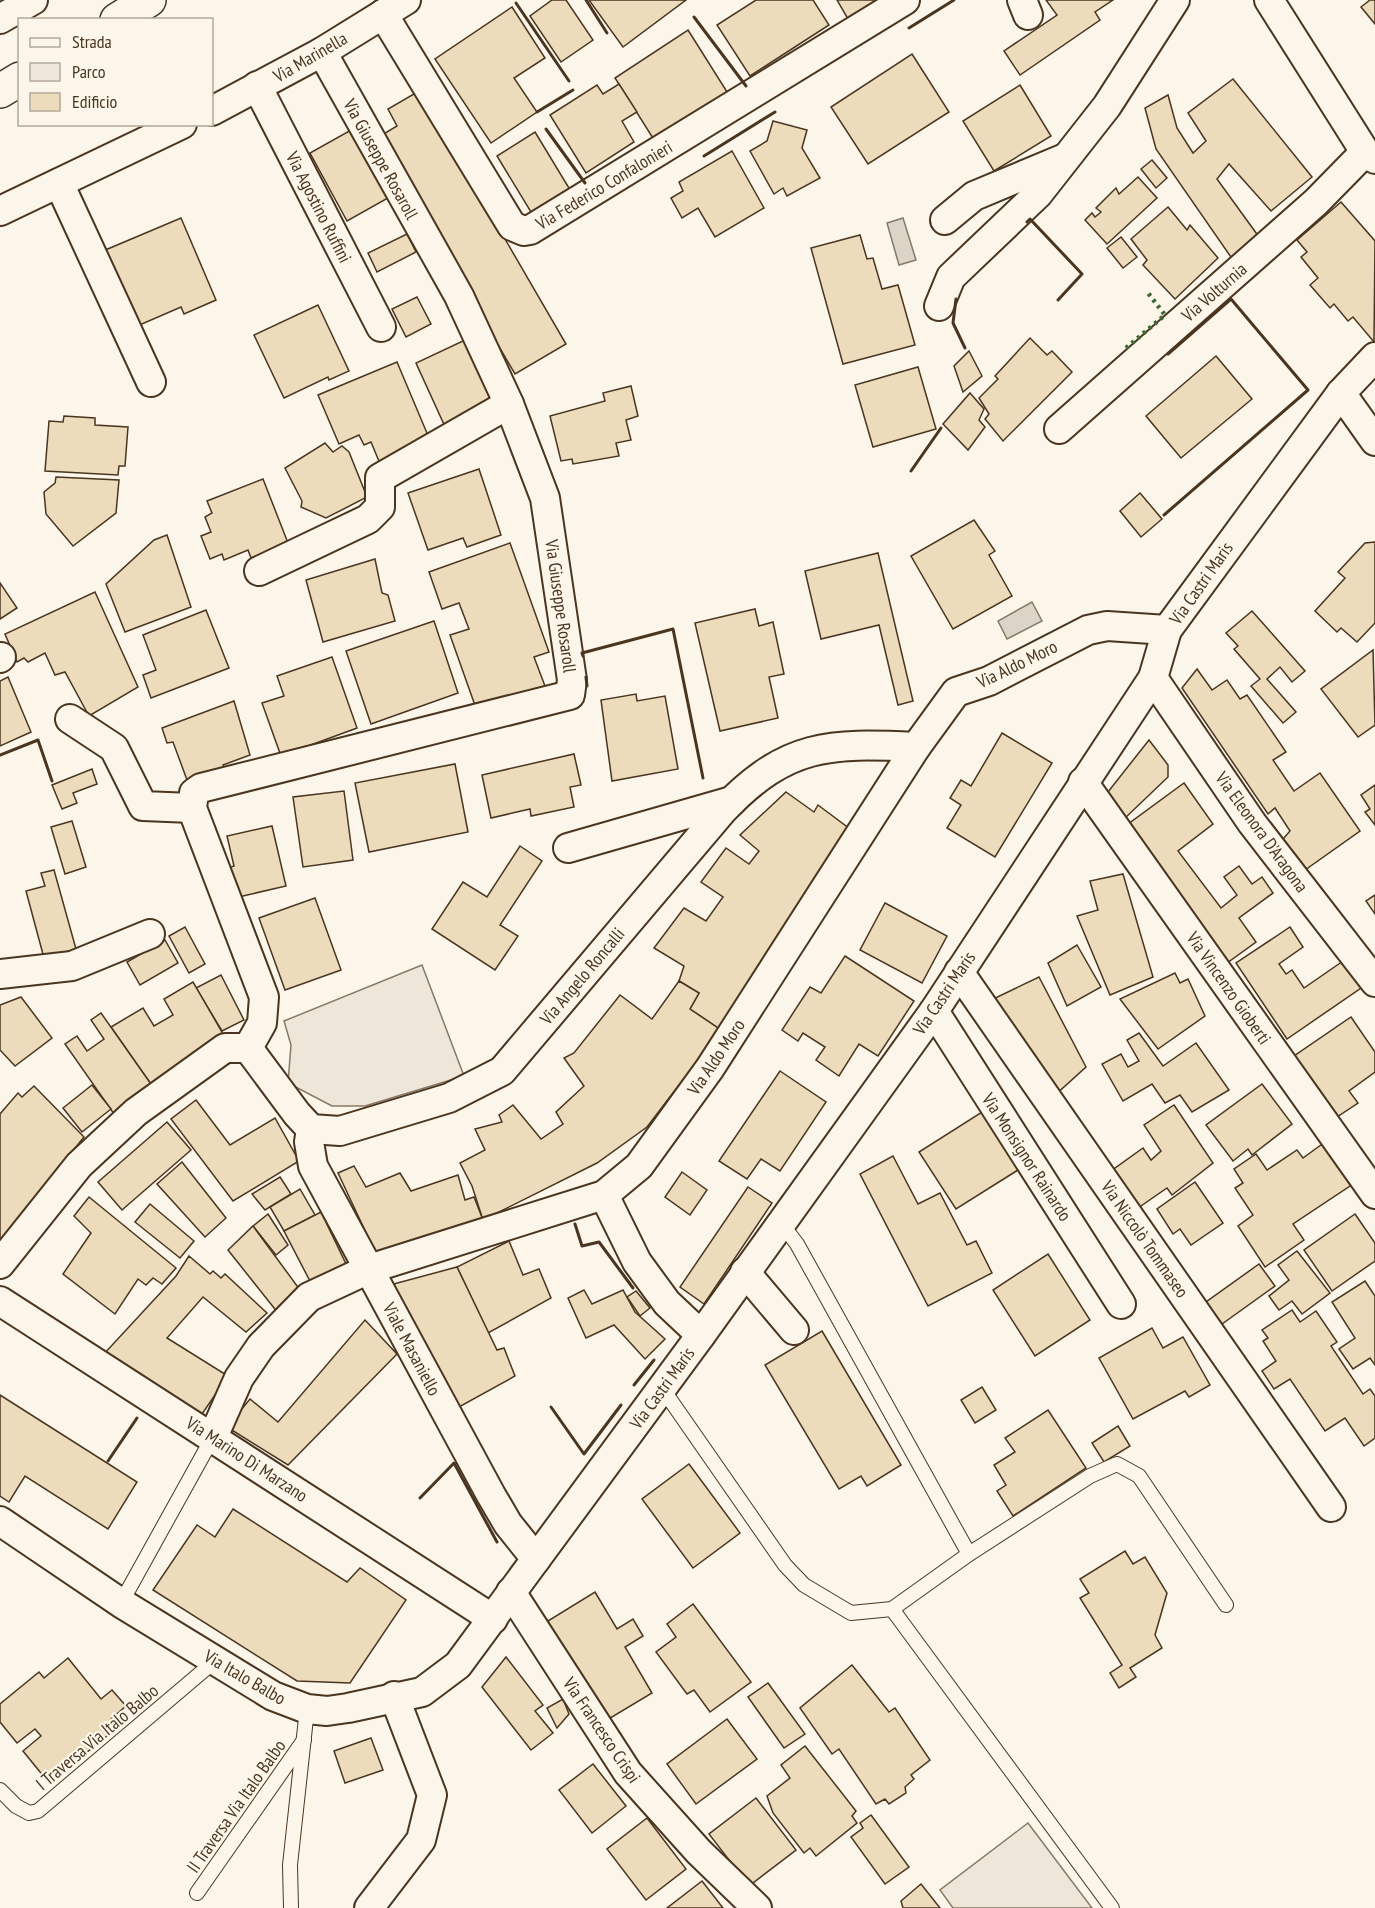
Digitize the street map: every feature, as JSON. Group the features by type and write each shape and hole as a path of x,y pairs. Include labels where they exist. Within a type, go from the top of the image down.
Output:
{"street":[{"path":"0,19 33,0"},
{"path":"120,18 149,0"},
{"name":"Via Federico Confalonieri","path":"394,7 512,226 524,231 540,224 905,0"},
{"path":"939,306 951,277 1038,194 1107,106 1175,0"},
{"path":"1269,0 1370,155"},
{"name":"Via Marinella","path":"213,110 322,52 394,7"},
{"name":"Via Giuseppe Rosaroll","path":"192,808 194,793 201,788 570,695 572,680 566,627 545,498 509,404 459,296 322,52"},
{"path":"0,91 18,80"},
{"name":"Via Agostino Ruffini","path":"257,86 381,327"},
{"path":"0,211 178,126"},
{"name":"Via Volturnia","path":"1059,429 1370,155"},
{"path":"945,220 974,196 1067,157"},
{"path":"59,183 150,382"},
{"name":"Via Castri Maris","path":"494,1618 934,1011 1153,678 1167,630 1341,393 1375,357"},
{"path":"1341,393 1375,441"},
{"path":"259,571 368,519 380,507 380,478 509,404"},
{"name":"Via Aldo Moro","path":"213,1437 239,1378 261,1346 309,1297 369,1269 604,1195 639,1166 710,1068 916,747 956,692 989,681 1088,630 1107,626 1167,630"},
{"name":"Via Eleonora D'Aragona","path":"1153,678 1252,823 1375,982"},
{"path":"70,719 114,748 143,806 192,808 264,997 262,1023 248,1048"},
{"name":"Via Angelo Roncalli","path":"310,1129 340,1131 449,1098 502,1071 732,801 751,783 795,756 849,744 916,747"},
{"name":"Via Vincenzo Gioberti","path":"1083,782 1375,1194"},
{"path":"568,848 732,801"},
{"path":"0,974 72,966 150,934"},
{"name":"Via Niccolò Tommaseo","path":"959,972 1331,1507"},
{"name":"Via Monsignor Rainardo","path":"934,1011 1121,1304"},
{"path":"0,1264 79,1166 136,1112 225,1048 248,1048"},
{"path":"248,1048 310,1129"},
{"name":"Viale Masaniello","path":"310,1129 309,1143 313,1166 491,1496 508,1524 536,1559"},
{"path":"604,1195 637,1262 667,1303 701,1335"},
{"path":"746,1272 794,1330"},
{"name":"Via Marino Di Marzano","path":"0,1301 494,1618"},
{"name":"Via Italo Balbo","path":"0,1521 121,1603 273,1696 307,1709 327,1711 348,1708 394,1696 422,1692 437,1683 458,1665 494,1618"},
{"name":"Via Francesco Crispi","path":"511,1592 628,1773 699,1852 757,1908"},
{"path":"369,1908 421,1840 432,1795 394,1696"}],"lane":[{"path":"781,1223 797,1244 969,1554"},
{"path":"662,1388 785,1564 804,1586 851,1613 892,1609 969,1554 1090,1476 1118,1464 1139,1476 1226,1605"},
{"path":"121,1603 213,1437"},
{"path":"892,1609 1112,1908"},
{"name":"I Traversa Via Italo Balbo","path":"0,1790 29,1814 38,1811 216,1660"},
{"name":"II Traversa Via Italo Balbo","path":"291,1908 290,1865 307,1709"},
{"name":"II Traversa Via Italo Balbo","path":"197,1893 304,1739"}],"green space":[{"path":"422,965 464,1076 365,1106 332,1106 288,1083 291,1045 284,1021"},
{"path":"1028,1823 1092,1908 953,1908 940,1890"}],"shaded area":[{"path":"903,218 916,260 899,265 887,223"},
{"path":"1032,602 1042,621 1007,639 998,621"}],"building":[{"path":"552,0 566,0 593,40 561,62 530,16"},
{"path":"589,0 686,0 623,47"},
{"path":"756,0 813,0 829,25 750,76 717,25"},
{"path":"837,0 880,0 848,19"},
{"path":"1046,0 1113,0 1095,12 1100,20 1020,75 1004,51 1057,15"},
{"path":"1370,0 1375,0 1375,24 1361,7"},
{"path":"512,7 545,58 514,78 537,112 491,143 435,59"},
{"path":"688,30 729,95 656,143 615,78"},
{"path":"912,54 949,112 868,164 831,107"},
{"path":"1233,79 1312,177 1271,211 1229,164 1217,179 1259,237 1233,260 1156,149 1145,108 1168,95 1177,128 1193,153 1206,141 1188,113"},
{"path":"619,84 637,112 622,121 634,142 586,173 550,115 597,85 603,94"},
{"path":"1020,85 1051,136 994,171 963,121"},
{"path":"419,91 566,344 515,374 377,138 397,126 388,109"},
{"path":"773,121 807,130 802,148 820,178 787,196 783,188 774,194 750,151 767,141"},
{"path":"351,130 388,198 347,221 310,153"},
{"path":"535,132 572,193 534,217 497,156"},
{"path":"732,151 764,208 715,237 698,208 682,218 671,198 683,191 679,182"},
{"path":"1152,160 1167,178 1156,188 1141,169"},
{"path":"1138,177 1157,198 1107,244 1085,220 1092,213 1095,217 1101,212 1096,208 1116,188 1119,194"},
{"path":"1341,202 1375,241 1374,342 1353,317 1348,321 1334,304 1330,308 1310,285 1318,278 1301,257 1307,252 1297,240"},
{"path":"1168,207 1187,230 1190,225 1218,258 1175,299 1143,265 1147,260 1131,239"},
{"path":"181,218 216,300 184,314 181,307 135,327 103,251"},
{"path":"407,234 416,252 377,272 368,253"},
{"path":"860,235 867,259 873,258 882,289 898,285 915,345 843,364 811,248"},
{"path":"1121,237 1137,257 1123,268 1107,248"},
{"path":"417,297 431,324 406,337 392,309"},
{"path":"318,305 349,371 329,380 328,377 284,398 254,335"},
{"path":"1030,338 1047,355 1052,351 1072,372 1003,441 985,419 989,414 979,398 998,379 995,376"},
{"path":"465,340 496,408 447,431 416,363"},
{"path":"969,351 982,376 963,392 954,366"},
{"path":"1216,356 1252,399 1181,458 1146,416"},
{"path":"397,362 432,445 381,466 371,442 364,445 359,435 339,444 318,395"},
{"path":"918,367 936,429 873,447 855,385"},
{"path":"631,386 638,416 626,420 631,440 616,443 619,456 573,464 572,459 561,461 550,416 605,401 603,393"},
{"path":"970,393 984,409 979,420 985,427 968,450 943,424"},
{"path":"64,416 95,418 95,425 128,427 125,466 119,466 118,475 45,471 49,421 63,422"},
{"path":"325,443 333,452 342,446 349,452 367,497 326,518 301,507 302,501 285,468"},
{"path":"479,469 501,535 467,547 463,538 428,550 408,493"},
{"path":"56,477 119,480 116,513 73,546 46,514 44,492 55,483"},
{"path":"263,479 288,543 251,558 248,550 224,560 222,554 210,559 201,536 211,532 205,517 212,513 207,501"},
{"path":"1140,493 1162,519 1141,537 1120,511"},
{"path":"974,520 995,551 989,555 1012,596 953,629 911,556"},
{"path":"167,535 191,607 125,632 106,584 154,540"},
{"path":"1375,542 1375,623 1357,642 1341,628 1337,632 1315,611 1345,578 1338,572 1365,543"},
{"path":"510,543 549,652 534,657 545,686 477,711 450,635 469,629 459,603 442,609 429,572"},
{"path":"878,553 913,701 898,705 879,625 821,639 805,571"},
{"path":"375,559 382,593 388,595 395,621 323,642 306,580"},
{"path":"0,583 17,608 0,619"},
{"path":"95,592 138,687 89,716 65,672 55,675 45,653 28,662 24,658 17,662 5,634"},
{"path":"755,609 759,626 773,622 784,674 769,677 778,718 720,731 695,623"},
{"path":"206,610 229,668 151,698 143,675 156,670 143,635"},
{"path":"1252,611 1305,671 1292,682 1280,667 1267,679 1296,712 1283,723 1251,686 1260,679 1234,649 1238,646 1226,633"},
{"path":"434,621 458,693 371,724 346,651"},
{"path":"1373,650 1375,725 1358,737 1321,689"},
{"path":"332,657 357,728 281,756 262,703 284,696 277,676"},
{"path":"1197,669 1212,690 1227,680 1240,699 1247,695 1286,752 1273,760 1294,791 1320,773 1360,831 1305,870 1283,839 1290,831 1275,808 1268,814 1182,688"},
{"path":"8,677 31,732 0,746 0,681"},
{"path":"636,694 637,701 665,696 678,769 612,781 601,700"},
{"path":"234,701 250,755 223,765 226,777 190,788 173,742 167,743 162,728"},
{"path":"1002,733 1052,763 995,857 947,828 961,805 950,798 961,780 971,786"},
{"path":"1149,740 1168,765 1168,777 1123,820 1104,797"},
{"path":"574,754 581,785 570,787 574,807 531,816 530,809 491,818 482,775"},
{"path":"455,764 468,832 369,852 355,783"},
{"path":"92,769 97,784 73,793 77,803 62,809 52,785"},
{"path":"1184,783 1213,824 1178,851 1221,908 1237,895 1224,877 1239,866 1252,884 1262,877 1273,893 1239,918 1256,942 1227,963 1120,830"},
{"path":"1375,785 1375,825 1365,812 1370,809 1361,795"},
{"path":"344,791 353,860 303,867 293,797"},
{"path":"786,792 814,812 818,805 854,832 721,1030 690,1009 699,993 679,981 684,966 654,948 684,908 706,921 723,897 701,882 726,848 749,864 759,851 740,835"},
{"path":"72,821 86,867 65,874 51,827"},
{"path":"272,826 286,886 234,898 228,868 234,866 227,836"},
{"path":"520,846 542,861 500,925 518,936 495,970 432,929 463,882 487,897"},
{"path":"54,870 76,949 44,958 26,891 45,886 41,873"},
{"path":"1123,874 1153,977 1110,995 1077,916 1098,910 1090,881"},
{"path":"1375,895 1375,914 1366,901"},
{"path":"315,898 341,970 285,990 259,918"},
{"path":"885,903 947,936 922,983 860,950"},
{"path":"185,927 205,964 189,973 169,936"},
{"path":"1290,927 1303,947 1279,964 1286,974 1292,970 1304,988 1346,959 1364,986 1287,1039 1236,963"},
{"path":"165,940 178,963 140,985 127,962"},
{"path":"1077,945 1101,987 1067,1006 1048,963"},
{"path":"845,956 914,1001 878,1056 859,1044 839,1076 816,1060 825,1047 803,1033 798,1041 782,1030 810,987 821,993"},
{"path":"1175,973 1180,983 1188,979 1205,1016 1158,1049 1120,999"},
{"path":"221,975 244,1020 222,1031 196,988"},
{"path":"1039,977 1086,1067 1055,1095 989,1001"},
{"path":"679,981 699,993 690,1009 721,1030 647,1127 597,1163 483,1220 472,1186 460,1163 485,1150 475,1129 502,1122 499,1115 513,1105 541,1139 563,1124 556,1112 584,1086 564,1058 574,1053 620,995 652,1019"},
{"path":"193,982 226,1039 153,1087 111,1027 143,1008 154,1026 173,1015 164,999"},
{"path":"21,997 52,1038 15,1066 0,1050 0,1005"},
{"path":"101,1013 153,1087 114,1114 65,1044 77,1036 87,1051 104,1039 91,1020"},
{"path":"1351,1017 1375,1052 1375,1072 1349,1091 1358,1103 1337,1117 1294,1056"},
{"path":"1139,1033 1163,1066 1196,1043 1229,1090 1192,1112 1180,1095 1165,1103 1152,1084 1123,1101 1102,1064 1121,1054 1128,1067 1139,1061 1127,1040"},
{"path":"780,1071 826,1102 780,1171 761,1159 747,1179 719,1161"},
{"path":"1262,1084 1292,1124 1252,1155 1248,1149 1233,1161 1206,1125"},
{"path":"92,1085 111,1109 82,1132 63,1108"},
{"path":"34,1086 84,1137 0,1241 0,1114 18,1093 22,1097"},
{"path":"196,1100 230,1145 275,1118 299,1161 233,1201 171,1119"},
{"path":"1174,1105 1213,1163 1172,1195 1167,1188 1138,1208 1111,1171 1143,1148 1151,1160 1161,1151 1144,1125"},
{"path":"982,1112 1018,1170 956,1209 919,1152"},
{"path":"167,1122 191,1150 122,1210 98,1182"},
{"path":"1325,1142 1353,1184 1293,1224 1304,1240 1265,1267 1238,1226 1253,1215 1235,1188 1243,1183 1234,1169 1256,1154 1267,1170 1297,1150 1303,1158"},
{"path":"893,1156 918,1204 940,1193 967,1245 976,1241 992,1273 928,1306 860,1174"},
{"path":"182,1162 226,1218 205,1237 157,1184"},
{"path":"354,1166 366,1187 400,1173 411,1191 458,1175 465,1200 474,1197 483,1220 376,1254 338,1173"},
{"path":"682,1172 707,1190 690,1215 665,1197"},
{"path":"280,1177 291,1194 265,1210 252,1194"},
{"path":"1195,1182 1223,1223 1191,1245 1180,1229 1173,1234 1157,1209"},
{"path":"748,1187 772,1203 704,1304 680,1287"},
{"path":"300,1189 315,1215 284,1231 270,1207"},
{"path":"89,1197 176,1268 162,1284 153,1278 146,1285 138,1279 115,1314 63,1274 91,1233 74,1216"},
{"path":"150,1204 194,1241 180,1258 135,1222"},
{"path":"321,1212 347,1266 312,1285 284,1231"},
{"path":"268,1214 288,1245 276,1255 253,1226"},
{"path":"1355,1214 1375,1243 1375,1261 1332,1291 1304,1250"},
{"path":"253,1226 303,1294 278,1313 228,1250"},
{"path":"509,1241 523,1275 539,1269 551,1298 488,1333 457,1267"},
{"path":"1297,1251 1330,1293 1302,1314 1292,1301 1279,1310 1269,1296 1289,1280 1278,1265"},
{"path":"1048,1254 1090,1320 1035,1356 993,1290"},
{"path":"189,1256 210,1274 213,1271 221,1278 225,1274 267,1313 246,1332 203,1297 167,1338 228,1376 200,1417 102,1356 176,1276"},
{"path":"1259,1264 1275,1286 1222,1324 1206,1302"},
{"path":"457,1267 497,1350 504,1348 515,1376 459,1407 390,1285"},
{"path":"1365,1281 1375,1296 1375,1365 1370,1358 1353,1369 1339,1349 1355,1338 1332,1302"},
{"path":"584,1290 592,1304 623,1290 635,1312 665,1339 645,1359 614,1325 586,1338 568,1298"},
{"path":"636,1291 650,1308 640,1316 627,1297"},
{"path":"1292,1310 1300,1322 1316,1311 1337,1342 1331,1346 1363,1394 1370,1389 1375,1396 1375,1438 1364,1446 1345,1418 1325,1431 1290,1379 1274,1389 1262,1371 1276,1361 1263,1341 1268,1338 1262,1330"},
{"path":"365,1320 397,1354 288,1465 227,1427 250,1399 278,1422"},
{"path":"1152,1328 1163,1348 1183,1337 1210,1385 1189,1397 1185,1391 1133,1419 1099,1358"},
{"path":"822,1331 901,1465 867,1486 861,1476 839,1489 765,1365"},
{"path":"982,1387 996,1410 975,1423 961,1400"},
{"path":"0,1395 137,1482 108,1529 25,1476 9,1502 0,1496"},
{"path":"1048,1410 1086,1468 1013,1516 997,1491 1006,1485 994,1465 1015,1452 1005,1438"},
{"path":"1118,1426 1130,1446 1104,1462 1092,1443"},
{"path":"689,1464 740,1533 693,1568 642,1499"},
{"path":"233,1509 347,1582 360,1568 406,1600 350,1683 297,1681 153,1590 197,1525 215,1537"},
{"path":"1125,1551 1133,1564 1145,1557 1167,1593 1155,1635 1162,1648 1130,1668 1136,1677 1119,1688 1110,1673 1122,1665 1080,1598 1089,1593 1080,1579"},
{"path":"595,1592 617,1629 633,1619 643,1636 625,1647 652,1693 602,1723 543,1624"},
{"path":"693,1604 751,1682 710,1712 694,1690 687,1694 656,1652 676,1637 667,1624"},
{"path":"506,1657 543,1705 535,1711 553,1733 531,1750 482,1687"},
{"path":"68,1658 101,1699 112,1690 126,1706 111,1719 118,1727 49,1783 23,1751 41,1736 35,1729 17,1743 0,1722 0,1704 39,1672 44,1678"},
{"path":"852,1665 889,1712 895,1708 930,1760 911,1775 914,1779 905,1787 906,1793 889,1804 885,1799 876,1804 839,1749 832,1754 800,1708"},
{"path":"768,1683 805,1734 784,1748 748,1697"},
{"path":"563,1699 569,1714 557,1728 547,1708"},
{"path":"727,1719 757,1759 696,1804 667,1764"},
{"path":"371,1738 383,1770 345,1783 334,1751"},
{"path":"805,1746 856,1811 852,1816 857,1823 816,1856 810,1848 804,1853 773,1813 767,1796 790,1778 781,1765"},
{"path":"593,1764 626,1806 592,1833 559,1790"},
{"path":"756,1798 796,1850 749,1886 709,1834"},
{"path":"871,1815 909,1867 885,1884 851,1837 863,1828 860,1823"},
{"path":"647,1818 686,1869 646,1900 607,1849"},
{"path":"702,1881 723,1908 667,1908"},
{"path":"921,1884 940,1908 903,1908 901,1901"}],"hedge":[{"path":"1126,348 1165,315 1148,293"}],"wall":[{"path":"586,0 607,33"},
{"path":"909,28 954,0"},
{"path":"516,3 569,81"},
{"path":"694,17 746,86"},
{"path":"537,112 573,90"},
{"path":"704,156 775,112"},
{"path":"546,129 585,183"},
{"path":"1027,222 1030,219 1082,274 1058,300"},
{"path":"956,299 953,323 965,348"},
{"path":"1164,515 1308,390 1231,299 1168,354"},
{"path":"911,471 941,428"},
{"path":"583,656 582,653 673,629 703,778"},
{"path":"586,677 587,686"},
{"path":"0,755 38,740 52,781"},
{"path":"575,1224 582,1246 599,1242 633,1288"},
{"path":"634,1385 654,1360"},
{"path":"551,1407 584,1454 621,1405"},
{"path":"108,1461 137,1418"},
{"path":"420,1498 454,1463 497,1542"}]}
